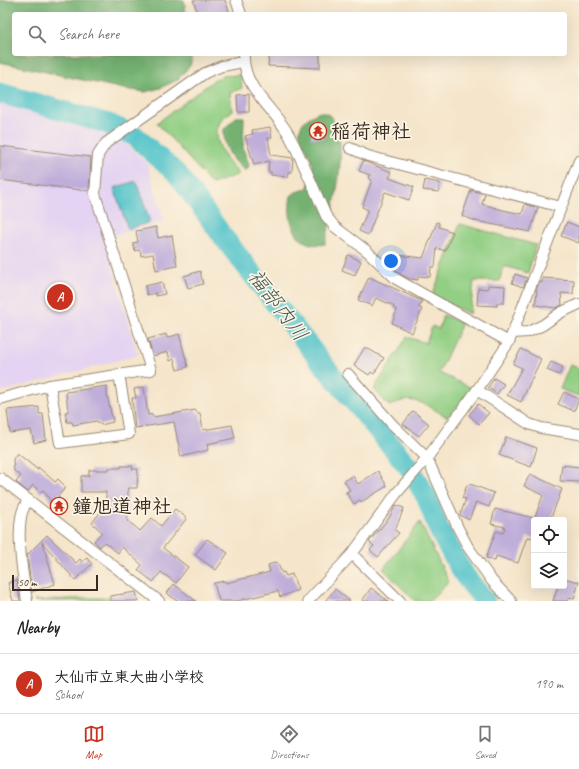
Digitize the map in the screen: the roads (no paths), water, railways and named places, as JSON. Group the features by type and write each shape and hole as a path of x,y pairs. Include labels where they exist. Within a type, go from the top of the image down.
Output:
{"street":[{"path":"236,0 240,12"},
{"path":"0,399 50,385 151,370 95,194 98,155 106,143 136,120 205,73 243,58 248,80 287,133 326,216 335,227 367,251 396,279 511,337 528,332 543,325 560,313 579,304"},
{"path":"350,148 368,156 561,207"},
{"path":"308,601 352,554 396,494 424,461 477,390 511,337 579,161"},
{"path":"50,385 60,443 129,434 119,374"},
{"path":"348,374 424,461 468,547 492,581 511,601"},
{"path":"477,390 529,424 540,428 579,434"},
{"path":"0,478 159,601"},
{"path":"27,601 23,580 20,526 23,509 28,500"},
{"path":"352,554 400,601"}],"water":[{"path":"136,181 150,222 128,229 114,188"}],"waterway":[{"name":"福部内川","path":"0,93 109,124 135,136 178,175 224,238 326,368 408,466 427,498 439,530 452,554 465,576 485,601"}],"place":[{"name":"稲荷神社","path":"318,131"},
{"name":"大仙市立東大曲小学校","path":"60,297"},
{"name":"鐘旭道神社","path":"59,506"}]}
